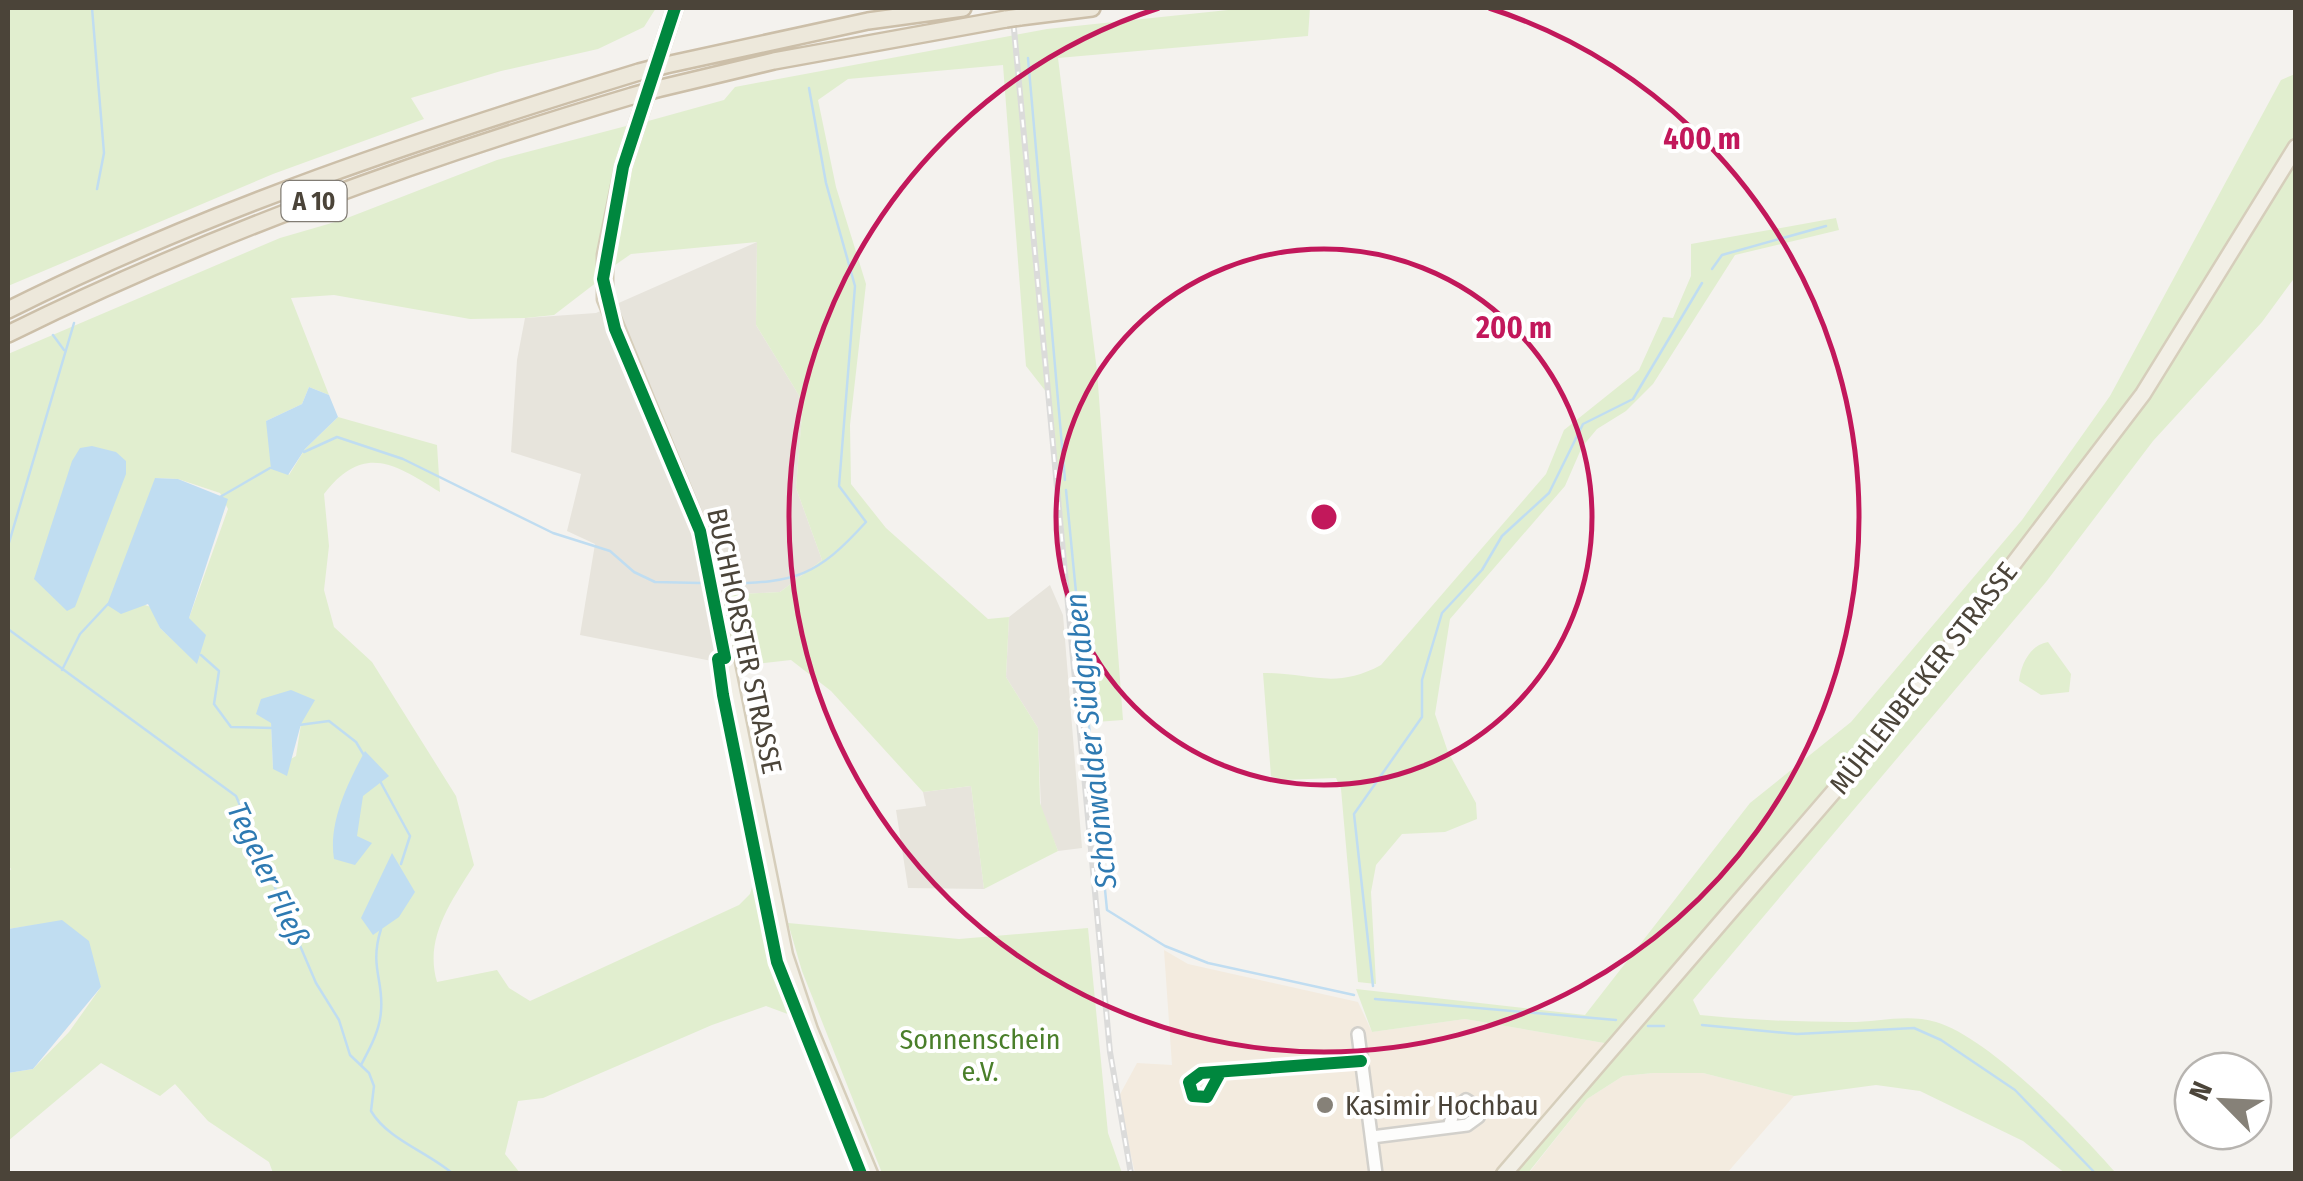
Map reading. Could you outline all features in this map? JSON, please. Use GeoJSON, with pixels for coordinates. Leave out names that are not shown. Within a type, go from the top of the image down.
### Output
{"type":"FeatureCollection","features":[{"type":"Feature","properties":{"kind":"highway","name":"A 10"},"geometry":{"type":"LineString","coordinates":[[8,310],[312,178],[639,72],[868,21],[962,8]]}},
{"type":"Feature","properties":{"kind":"highway","name":"A 10"},"geometry":{"type":"LineString","coordinates":[[8,334],[135,272],[299,206],[632,96],[774,61],[1013,18],[1092,8]]}},
{"type":"Feature","properties":{"kind":"highway"},"geometry":{"type":"LineString","coordinates":[[8,302],[35,296]]}},
{"type":"Feature","properties":{"kind":"main road","name":"BUCHHORSTER STRASSE"},"geometry":{"type":"LineString","coordinates":[[676,8],[620,181],[605,256],[605,300],[700,531],[785,955],[810,1030],[870,1174]]}},
{"type":"Feature","properties":{"kind":"main road","name":"MÜHLENBECKER STRASSE"},"geometry":{"type":"LineString","coordinates":[[1504,1174],[1873,746],[1954,642],[2143,394],[2296,148]]}},
{"type":"Feature","properties":{"kind":"street"},"geometry":{"type":"LineString","coordinates":[[1358,1034],[1376,1174]]}},
{"type":"Feature","properties":{"kind":"street"},"geometry":{"type":"LineString","coordinates":[[1219,1074],[1360,1061]]}},
{"type":"Feature","properties":{"kind":"street"},"geometry":{"type":"LineString","coordinates":[[1372,1137],[1448,1126]]}},
{"type":"Feature","properties":{"kind":"shaded area"},"geometry":{"type":"Polygon","coordinates":[[[757,242],[756,325],[803,402],[796,488],[822,560],[780,592],[724,595],[737,666],[580,635],[595,544],[567,531],[581,474],[511,452],[517,360],[525,318],[596,313],[757,242]]]}},
{"type":"Feature","properties":{"kind":"shaded area"},"geometry":{"type":"Polygon","coordinates":[[[1050,585],[1063,615],[1082,848],[1058,851],[1041,809],[1038,728],[1006,677],[1009,617],[1050,585]]]}},
{"type":"Feature","properties":{"kind":"shaded area"},"geometry":{"type":"Polygon","coordinates":[[[971,786],[984,889],[908,888],[896,810],[926,806],[923,792],[971,786]]]}},
{"type":"Feature","properties":{"kind":"shaded area"},"geometry":{"type":"Polygon","coordinates":[[[1164,950],[1188,964],[1358,1002],[1372,1032],[1465,1019],[1610,1044],[1494,1173],[1135,1173],[1118,1098],[1137,1063],[1172,1065],[1164,950]]]}},
{"type":"Feature","properties":{"kind":"shaded area"},"geometry":{"type":"Polygon","coordinates":[[[1703,1073],[1794,1096],[1727,1173],[1528,1174],[1587,1099],[1623,1076],[1703,1073]]]}},
{"type":"Feature","properties":{"kind":"green space"},"geometry":{"type":"Polygon","coordinates":[[[8,8],[656,8],[644,27],[598,49],[501,71],[411,98],[424,119],[273,174],[8,286],[8,8]]]}},
{"type":"Feature","properties":{"kind":"green space"},"geometry":{"type":"Polygon","coordinates":[[[1247,8],[1310,8],[1308,36],[1058,58],[1097,371],[1123,720],[1082,723],[1051,398],[1026,366],[1003,65],[848,79],[818,100],[836,187],[866,284],[850,425],[851,484],[886,528],[988,619],[1009,617],[1006,677],[1038,728],[1040,803],[1058,851],[984,889],[971,786],[923,792],[831,691],[791,660],[737,666],[723,595],[780,592],[822,560],[796,488],[803,402],[756,325],[757,242],[631,254],[608,270],[641,123],[724,100],[735,87],[1047,29],[1247,8]]]}},
{"type":"Feature","properties":{"kind":"green space"},"geometry":{"type":"Polygon","coordinates":[[[2295,74],[2295,277],[2262,322],[2153,441],[2046,582],[1693,1000],[1700,1015],[1718,1017],[1827,1022],[1913,1018],[1936,1022],[1958,1031],[2007,1065],[2116,1173],[2065,1173],[2023,1141],[1920,1091],[1876,1085],[1794,1096],[1703,1073],[1653,1073],[1623,1076],[1587,1099],[1528,1173],[1510,1173],[1592,1078],[1637,1033],[1633,1019],[1610,1044],[1465,1019],[1372,1032],[1356,989],[1585,1015],[1750,803],[1851,722],[2022,520],[2110,396],[2281,80],[2295,74]]]}},
{"type":"Feature","properties":{"kind":"green space"},"geometry":{"type":"Polygon","coordinates":[[[630,125],[610,193],[597,282],[554,315],[525,318],[470,319],[334,295],[291,298],[329,395],[309,387],[302,404],[266,421],[289,475],[305,449],[338,417],[437,445],[440,492],[393,466],[366,463],[338,478],[324,494],[329,546],[324,590],[334,627],[372,662],[456,796],[474,865],[437,935],[437,982],[497,970],[509,988],[530,1001],[739,905],[750,894],[754,880],[774,967],[793,1016],[766,1006],[712,1025],[543,1098],[518,1101],[505,1154],[520,1173],[273,1173],[269,1162],[208,1121],[175,1084],[160,1096],[101,1063],[8,1141],[8,1073],[33,1069],[69,1032],[101,987],[62,921],[8,929],[11,869],[8,354],[280,238],[342,220],[497,160],[630,125]],[[155,478],[142,604],[151,607],[160,628],[197,663],[189,618],[228,509],[220,493],[178,479],[155,478]],[[271,723],[273,769],[296,756],[301,724],[271,723]]]}},
{"type":"Feature","properties":{"kind":"green space"},"geometry":{"type":"Polygon","coordinates":[[[1836,218],[1839,230],[1735,255],[1653,384],[1626,411],[1597,429],[1582,447],[1565,486],[1450,619],[1435,714],[1448,752],[1476,803],[1477,819],[1445,832],[1402,834],[1376,865],[1371,892],[1376,984],[1358,982],[1341,789],[1336,778],[1281,780],[1271,776],[1263,673],[1336,679],[1381,665],[1546,474],[1564,430],[1639,370],[1663,317],[1673,318],[1691,276],[1691,244],[1836,218]]]}},
{"type":"Feature","properties":{"kind":"green space"},"geometry":{"type":"Polygon","coordinates":[[[2048,642],[2071,674],[2069,692],[2041,695],[2019,681],[2027,656],[2048,642]]]}},
{"type":"Feature","properties":{"kind":"green space","name":"Sonnenschein e.V."},"geometry":{"type":"Polygon","coordinates":[[[788,923],[959,939],[1088,928],[1108,1133],[1122,1173],[882,1173],[802,971],[788,923]]]}},
{"type":"Feature","properties":{"kind":"water"},"geometry":{"type":"Polygon","coordinates":[[[309,387],[329,395],[338,417],[305,449],[288,475],[271,469],[266,421],[302,404],[309,387]]]}},
{"type":"Feature","properties":{"kind":"water"},"geometry":{"type":"Polygon","coordinates":[[[92,446],[116,452],[126,461],[126,474],[75,607],[67,611],[34,579],[72,461],[80,448],[92,446]]]}},
{"type":"Feature","properties":{"kind":"water"},"geometry":{"type":"Polygon","coordinates":[[[155,478],[178,479],[228,499],[189,618],[206,635],[197,664],[160,628],[148,604],[121,614],[107,605],[155,478]]]}},
{"type":"Feature","properties":{"kind":"water"},"geometry":{"type":"Polygon","coordinates":[[[291,690],[315,700],[301,724],[287,776],[273,769],[271,723],[256,714],[261,699],[291,690]]]}},
{"type":"Feature","properties":{"kind":"water"},"geometry":{"type":"Polygon","coordinates":[[[365,751],[389,776],[363,796],[357,836],[372,843],[355,865],[334,859],[334,831],[346,789],[365,751]]]}},
{"type":"Feature","properties":{"kind":"water"},"geometry":{"type":"Polygon","coordinates":[[[392,853],[415,892],[399,917],[373,935],[361,918],[392,853]]]}},
{"type":"Feature","properties":{"kind":"water"},"geometry":{"type":"Polygon","coordinates":[[[62,920],[89,941],[101,987],[33,1069],[8,1073],[8,929],[62,920]]]}},
{"type":"Feature","properties":{"kind":"waterway"},"geometry":{"type":"LineString","coordinates":[[92,8],[104,153],[97,189]]}},
{"type":"Feature","properties":{"kind":"waterway","name":"Schönwalder Südgraben"},"geometry":{"type":"LineString","coordinates":[[1028,58],[1065,480]]}},
{"type":"Feature","properties":{"kind":"waterway"},"geometry":{"type":"LineString","coordinates":[[724,584],[770,581],[804,573],[833,555],[866,522],[839,486],[855,286],[826,183],[809,88]]}},
{"type":"Feature","properties":{"kind":"waterway"},"geometry":{"type":"LineString","coordinates":[[1712,269],[1722,255],[1826,226]]}},
{"type":"Feature","properties":{"kind":"waterway"},"geometry":{"type":"LineString","coordinates":[[1373,986],[1354,814],[1422,717],[1422,680],[1442,613],[1482,570],[1502,536],[1549,493],[1583,424],[1633,399],[1702,283]]}},
{"type":"Feature","properties":{"kind":"waterway"},"geometry":{"type":"LineString","coordinates":[[8,546],[74,323]]}},
{"type":"Feature","properties":{"kind":"waterway"},"geometry":{"type":"LineString","coordinates":[[53,335],[64,350]]}},
{"type":"Feature","properties":{"kind":"waterway"},"geometry":{"type":"LineString","coordinates":[[304,452],[337,437],[403,459],[553,533],[610,551],[634,572],[655,582],[700,583]]}},
{"type":"Feature","properties":{"kind":"waterway"},"geometry":{"type":"LineString","coordinates":[[220,497],[270,468]]}},
{"type":"Feature","properties":{"kind":"waterway","name":"Schönwalder Südgraben"},"geometry":{"type":"LineString","coordinates":[[1066,490],[1107,910],[1165,946],[1208,963],[1354,995]]}},
{"type":"Feature","properties":{"kind":"waterway"},"geometry":{"type":"LineString","coordinates":[[62,670],[80,634],[108,604]]}},
{"type":"Feature","properties":{"kind":"waterway","name":"Tegeler Fließ"},"geometry":{"type":"LineString","coordinates":[[8,629],[236,796],[316,983],[339,1020],[350,1055],[369,1073],[374,1086],[371,1111],[387,1130],[453,1174]]}},
{"type":"Feature","properties":{"kind":"waterway"},"geometry":{"type":"LineString","coordinates":[[201,655],[219,671],[214,704],[231,727],[272,728]]}},
{"type":"Feature","properties":{"kind":"waterway"},"geometry":{"type":"LineString","coordinates":[[299,725],[329,721],[356,742],[365,757]]}},
{"type":"Feature","properties":{"kind":"waterway"},"geometry":{"type":"LineString","coordinates":[[380,781],[410,836],[401,864]]}},
{"type":"Feature","properties":{"kind":"waterway"},"geometry":{"type":"LineString","coordinates":[[361,1065],[380,1018],[376,953],[381,929]]}},
{"type":"Feature","properties":{"kind":"waterway","name":"Schönwalder Südgraben"},"geometry":{"type":"LineString","coordinates":[[1375,999],[1616,1020]]}},
{"type":"Feature","properties":{"kind":"waterway","name":"Schönwalder Südgraben"},"geometry":{"type":"LineString","coordinates":[[1702,1025],[1797,1034],[1914,1028],[1941,1040],[2015,1090],[2096,1174]]}},
{"type":"Feature","properties":{"kind":"waterway","name":"Schönwalder Südgraben"},"geometry":{"type":"LineString","coordinates":[[1648,1026],[1664,1026]]}},
{"type":"Feature","properties":{"kind":"railway"},"geometry":{"type":"LineString","coordinates":[[1012,8],[1110,1052],[1131,1174]]}},
{"type":"Feature","properties":{"kind":"cycle path"},"geometry":{"type":"LineString","coordinates":[[675,8],[623,167],[603,279],[615,329],[700,531],[725,658],[718,659],[723,695],[777,962],[861,1174]]}},
{"type":"Feature","properties":{"kind":"cycle path"},"geometry":{"type":"LineString","coordinates":[[1219,1075],[1207,1097],[1193,1096],[1189,1082],[1201,1073],[1361,1061]]}},
{"type":"Feature","properties":{"kind":"place","name":"Kasimir Hochbau"},"geometry":{"type":"Point","coordinates":[1325,1105]}}]}
